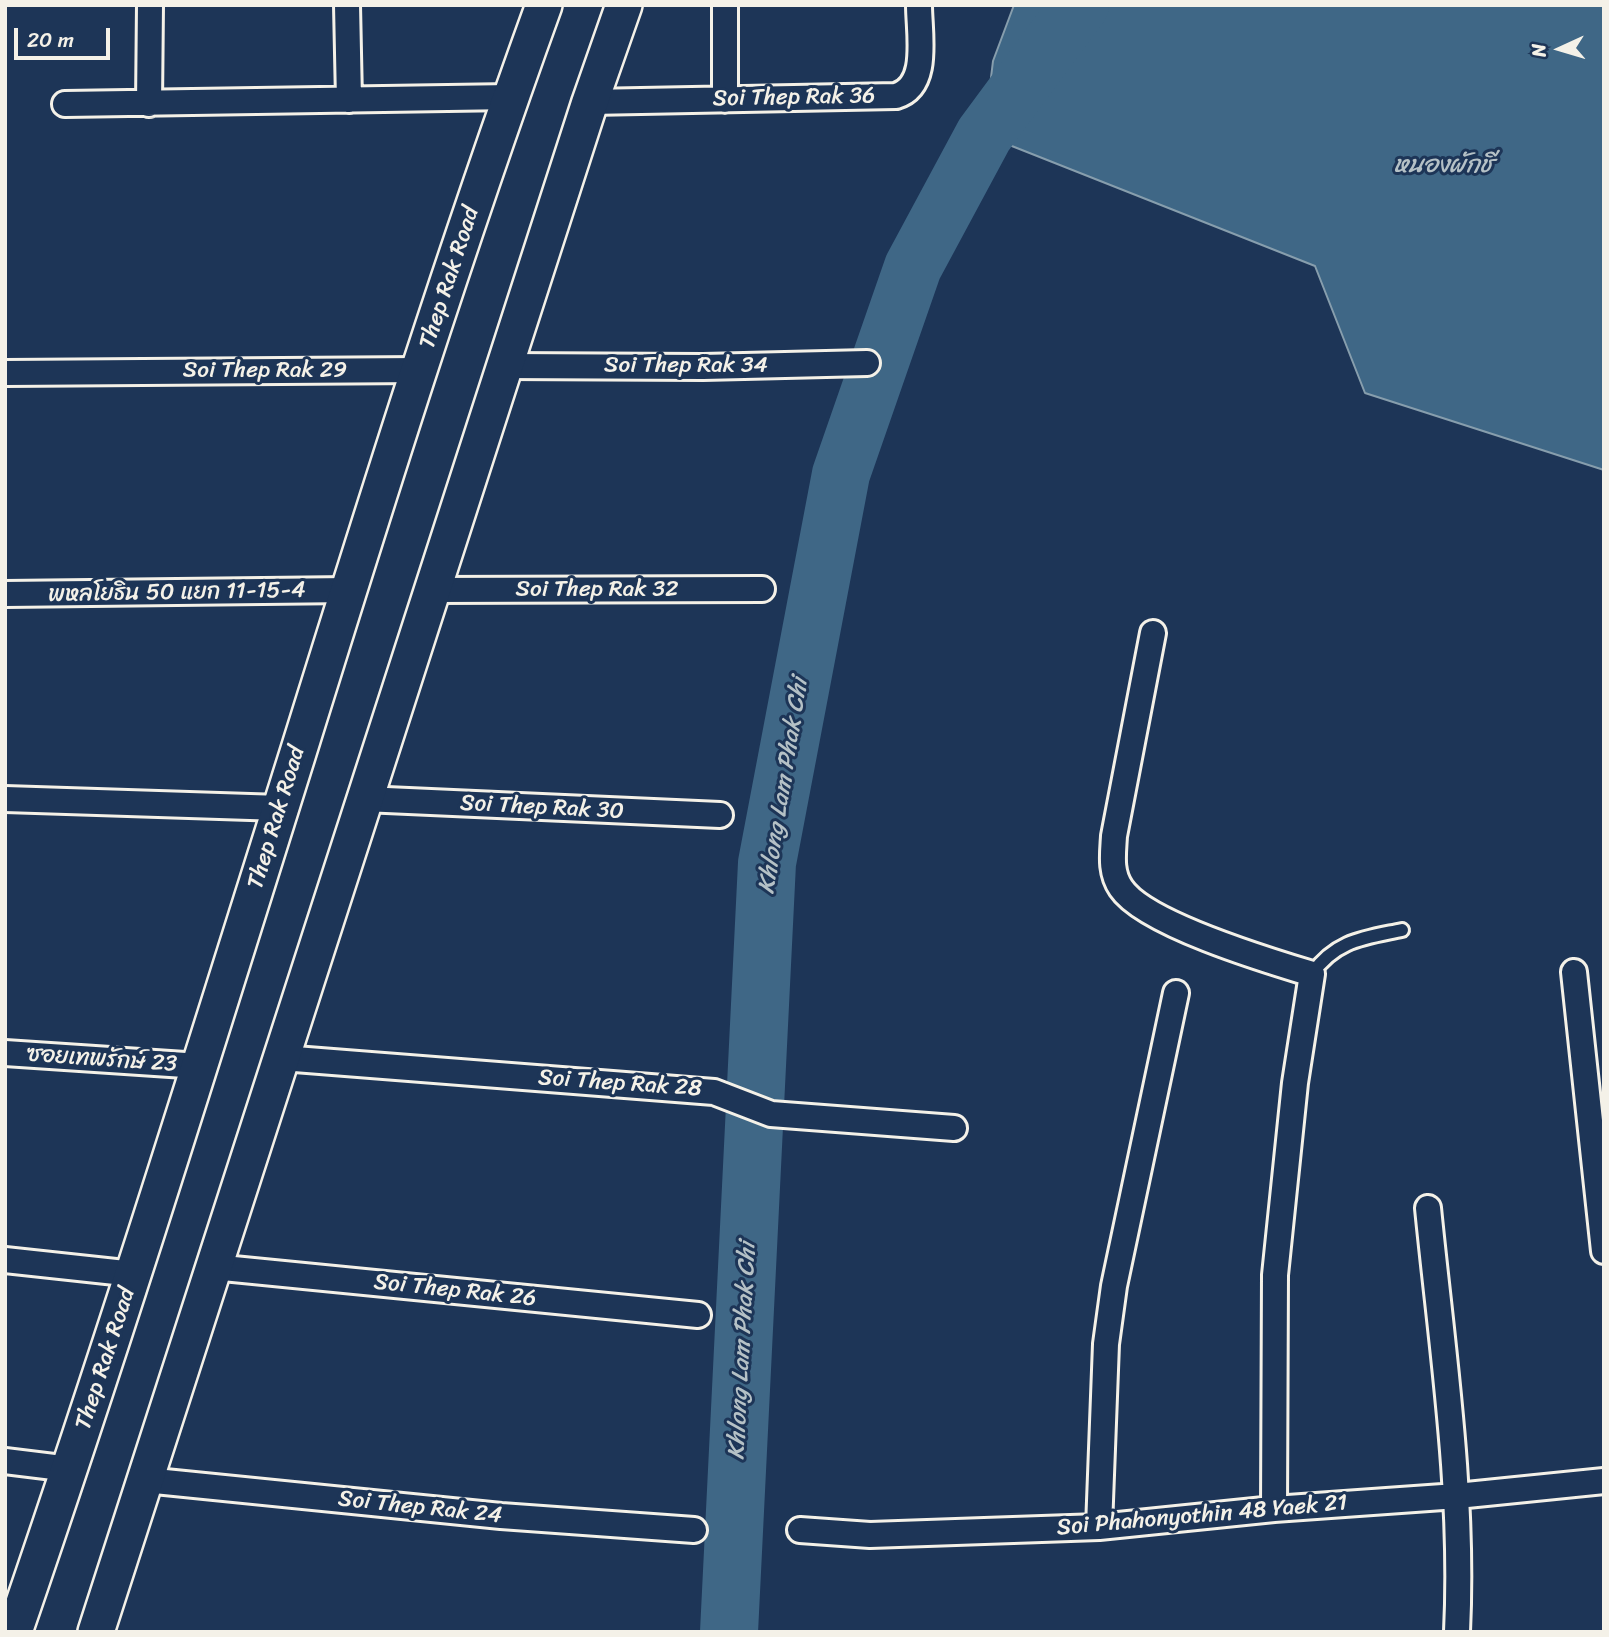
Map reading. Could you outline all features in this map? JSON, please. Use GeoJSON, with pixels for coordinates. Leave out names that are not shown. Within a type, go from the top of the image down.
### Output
{"type":"FeatureCollection","features":[{"type":"Feature","properties":{"kind":"main road","name":"Thep Rak Road"},"geometry":{"type":"LineString","coordinates":[[15,1632],[134,1274],[420,370],[510,97],[544,5]]}},
{"type":"Feature","properties":{"kind":"main road"},"geometry":{"type":"LineString","coordinates":[[96,1632],[504,366],[624,5]]}},
{"type":"Feature","properties":{"kind":"street"},"geometry":{"type":"LineString","coordinates":[[149,104],[150,5]]}},
{"type":"Feature","properties":{"kind":"street"},"geometry":{"type":"LineString","coordinates":[[347,5],[349,100]]}},
{"type":"Feature","properties":{"kind":"street"},"geometry":{"type":"LineString","coordinates":[[725,5],[725,100]]}},
{"type":"Feature","properties":{"kind":"street","name":"Soi Thep Rak 36"},"geometry":{"type":"LineString","coordinates":[[590,102],[896,96],[906,93],[913,86],[918,74],[919,5]]}},
{"type":"Feature","properties":{"kind":"street"},"geometry":{"type":"LineString","coordinates":[[65,104],[510,97]]}},
{"type":"Feature","properties":{"kind":"street","name":"Soi Thep Rak 34"},"geometry":{"type":"LineString","coordinates":[[504,366],[727,367],[867,363]]}},
{"type":"Feature","properties":{"kind":"street","name":"Soi Thep Rak 29"},"geometry":{"type":"LineString","coordinates":[[5,373],[420,370]]}},
{"type":"Feature","properties":{"kind":"street","name":"Soi Thep Rak 32"},"geometry":{"type":"LineString","coordinates":[[432,590],[762,589]]}},
{"type":"Feature","properties":{"kind":"street","name":"พหลโยธิน 50 แยก 11-15-4"},"geometry":{"type":"LineString","coordinates":[[5,594],[349,590]]}},
{"type":"Feature","properties":{"kind":"street"},"geometry":{"type":"LineString","coordinates":[[1153,632],[1114,836],[1112,864],[1121,888],[1140,907],[1207,938],[1312,974],[1296,1083],[1275,1275],[1274,1509]]}},
{"type":"Feature","properties":{"kind":"street"},"geometry":{"type":"LineString","coordinates":[[5,799],[281,807]]}},
{"type":"Feature","properties":{"kind":"street","name":"Soi Thep Rak 30"},"geometry":{"type":"LineString","coordinates":[[364,799],[720,815]]}},
{"type":"Feature","properties":{"kind":"street"},"geometry":{"type":"LineString","coordinates":[[1574,972],[1604,1251]]}},
{"type":"Feature","properties":{"kind":"street"},"geometry":{"type":"LineString","coordinates":[[1098,1527],[1107,1344],[1114,1286],[1176,993]]}},
{"type":"Feature","properties":{"kind":"street","name":"ซอยเทพรักษ์ 23"},"geometry":{"type":"LineString","coordinates":[[5,1053],[200,1066]]}},
{"type":"Feature","properties":{"kind":"street","name":"Soi Thep Rak 28"},"geometry":{"type":"LineString","coordinates":[[282,1058],[714,1091],[771,1114],[954,1128]]}},
{"type":"Feature","properties":{"kind":"street"},"geometry":{"type":"LineString","coordinates":[[1428,1208],[1457,1496],[1457,1632]]}},
{"type":"Feature","properties":{"kind":"street"},"geometry":{"type":"LineString","coordinates":[[5,1260],[134,1274]]}},
{"type":"Feature","properties":{"kind":"street","name":"Soi Thep Rak 26"},"geometry":{"type":"LineString","coordinates":[[213,1267],[698,1315]]}},
{"type":"Feature","properties":{"kind":"street"},"geometry":{"type":"LineString","coordinates":[[5,1461],[70,1469]]}},
{"type":"Feature","properties":{"kind":"street","name":"Soi Thep Rak 24"},"geometry":{"type":"LineString","coordinates":[[145,1480],[501,1517],[694,1530]]}},
{"type":"Feature","properties":{"kind":"street","name":"Soi Phahonyothin 48 Yaek 21"},"geometry":{"type":"LineString","coordinates":[[800,1531],[870,1535],[1098,1527],[1604,1481]]}},
{"type":"Feature","properties":{"kind":"lane"},"geometry":{"type":"LineString","coordinates":[[1312,974],[1323,958],[1343,944],[1402,930]]}},
{"type":"Feature","properties":{"kind":"water","name":"หนองผักชี"},"geometry":{"type":"Polygon","coordinates":[[[1014,5],[1604,5],[1604,470],[1365,393],[1315,266],[984,135],[993,61],[1014,5]]]}},
{"type":"Feature","properties":{"kind":"waterway","name":"Khlong Lam Phak Chi"},"geometry":{"type":"LineString","coordinates":[[729,1632],[767,863],[841,474],[913,267],[984,135],[1080,5]]}}]}
